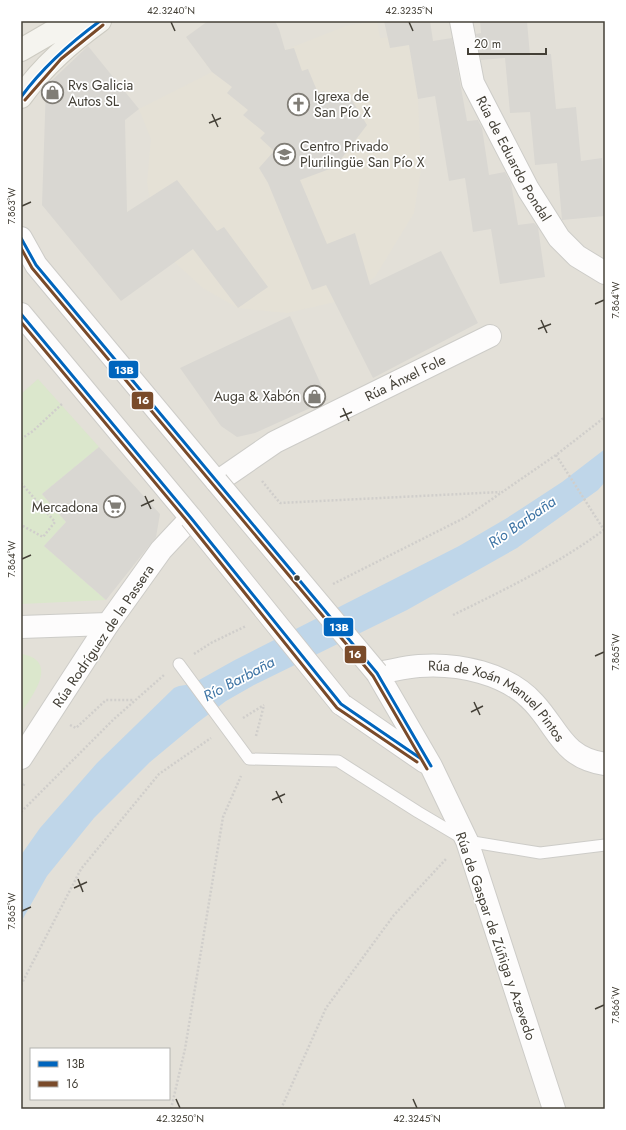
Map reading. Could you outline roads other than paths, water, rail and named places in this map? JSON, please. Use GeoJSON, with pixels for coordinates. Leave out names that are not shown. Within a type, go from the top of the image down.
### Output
{"type":"FeatureCollection","features":[{"type":"Feature","properties":{"kind":"street"},"geometry":{"type":"LineString","coordinates":[[21,50],[71,21]]}},
{"type":"Feature","properties":{"kind":"street"},"geometry":{"type":"LineString","coordinates":[[21,97],[48,64],[100,21]]}},
{"type":"Feature","properties":{"kind":"street","name":"Rúa de Eduardo Pondal"},"geometry":{"type":"LineString","coordinates":[[461,21],[473,83],[528,189],[559,238],[577,256],[605,273]]}},
{"type":"Feature","properties":{"kind":"street","name":"Rúa de Gaspar de Zúñiga y Azevedo"},"geometry":{"type":"LineString","coordinates":[[21,238],[36,265],[377,673],[431,766],[467,841],[554,1109]]}},
{"type":"Feature","properties":{"kind":"street"},"geometry":{"type":"LineString","coordinates":[[21,314],[191,518],[341,704],[431,766]]}},
{"type":"Feature","properties":{"kind":"street","name":"Rúa Ánxel Fole"},"geometry":{"type":"LineString","coordinates":[[218,482],[275,442],[490,336]]}},
{"type":"Feature","properties":{"kind":"street","name":"Rúa Rodríguez de la Passera"},"geometry":{"type":"LineString","coordinates":[[21,758],[108,624],[161,550],[191,518]]}},
{"type":"Feature","properties":{"kind":"street"},"geometry":{"type":"LineString","coordinates":[[21,627],[108,624]]}},
{"type":"Feature","properties":{"kind":"street","name":"Rúa de Xoán Manuel Pintos"},"geometry":{"type":"LineString","coordinates":[[377,673],[418,666],[442,666],[464,668],[504,680],[534,702],[562,742],[574,752],[595,762],[605,764]]}},
{"type":"Feature","properties":{"kind":"lane"},"geometry":{"type":"LineString","coordinates":[[179,664],[249,759],[338,761],[467,841],[540,853],[605,846]]}},
{"type":"Feature","properties":{"kind":"water","name":"Río Barbaña"},"geometry":{"type":"Polygon","coordinates":[[[605,449],[605,482],[598,490],[517,548],[407,610],[254,685],[226,701],[197,723],[150,762],[94,818],[47,876],[21,922],[21,855],[40,828],[97,763],[174,688],[192,684],[233,661],[459,546],[507,518],[562,482],[605,449]]]}},
{"type":"Feature","properties":{"kind":"place","name":"Rvs Galicia Autos SL"},"geometry":{"type":"Point","coordinates":[53,93]}},
{"type":"Feature","properties":{"kind":"place","name":"Igrexa de San Pío X"},"geometry":{"type":"Point","coordinates":[298,104]}},
{"type":"Feature","properties":{"kind":"place","name":"Centro Privado Plurilingüe San Pío X"},"geometry":{"type":"Point","coordinates":[285,154]}},
{"type":"Feature","properties":{"kind":"place","name":"Auga & Xabón"},"geometry":{"type":"Point","coordinates":[315,396]}},
{"type":"Feature","properties":{"kind":"place","name":"Mercadona"},"geometry":{"type":"Point","coordinates":[114,507]}}]}
